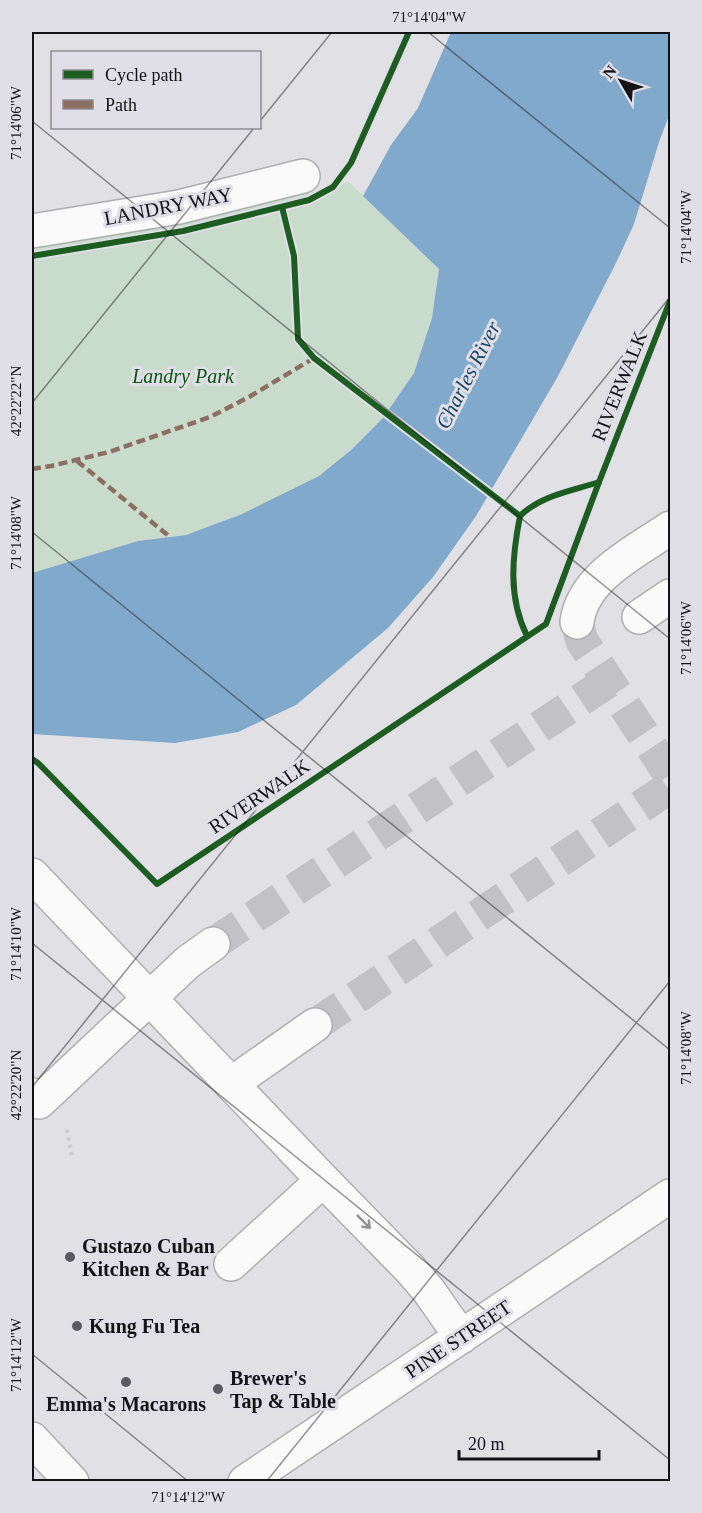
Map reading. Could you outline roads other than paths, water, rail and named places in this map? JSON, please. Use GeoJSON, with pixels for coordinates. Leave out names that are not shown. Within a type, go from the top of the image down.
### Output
{"type":"FeatureCollection","features":[{"type":"Feature","properties":{"kind":"street","name":"LANDRY WAY"},"geometry":{"type":"LineString","coordinates":[[32,231],[179,207],[303,176]]}},
{"type":"Feature","properties":{"kind":"street"},"geometry":{"type":"LineString","coordinates":[[561,623],[596,581],[670,528]]}},
{"type":"Feature","properties":{"kind":"street"},"geometry":{"type":"LineString","coordinates":[[639,617],[670,596]]}},
{"type":"Feature","properties":{"kind":"street"},"geometry":{"type":"LineString","coordinates":[[32,875],[420,1280],[461,1337]]}},
{"type":"Feature","properties":{"kind":"street"},"geometry":{"type":"LineString","coordinates":[[32,1095],[39,1102],[188,962],[213,944]]}},
{"type":"Feature","properties":{"kind":"street"},"geometry":{"type":"LineString","coordinates":[[231,1084],[315,1025]]}},
{"type":"Feature","properties":{"kind":"street"},"geometry":{"type":"LineString","coordinates":[[231,1264],[323,1180]]}},
{"type":"Feature","properties":{"kind":"street","name":"PINE STREET"},"geometry":{"type":"LineString","coordinates":[[245,1482],[670,1196]]}},
{"type":"Feature","properties":{"kind":"street"},"geometry":{"type":"LineString","coordinates":[[32,1439],[72,1482]]}},
{"type":"Feature","properties":{"kind":"water","name":"Charles River"},"geometry":{"type":"Polygon","coordinates":[[[451,32],[670,32],[670,113],[634,224],[557,378],[476,516],[433,577],[388,628],[296,705],[238,732],[175,743],[32,734],[32,573],[138,541],[186,535],[242,514],[319,476],[351,450],[383,418],[414,373],[432,318],[439,269],[363,196],[391,145],[418,108],[451,32]]]}},
{"type":"Feature","properties":{"kind":"tunnel"},"geometry":{"type":"LineString","coordinates":[[577,622],[582,641],[670,775]]}},
{"type":"Feature","properties":{"kind":"tunnel"},"geometry":{"type":"LineString","coordinates":[[213,944],[609,681]]}},
{"type":"Feature","properties":{"kind":"tunnel"},"geometry":{"type":"LineString","coordinates":[[315,1025],[670,787]]}},
{"type":"Feature","properties":{"kind":"place","name":"Gustazo Cuban Kitchen & Bar"},"geometry":{"type":"Point","coordinates":[70,1257]}},
{"type":"Feature","properties":{"kind":"place","name":"Kung Fu Tea"},"geometry":{"type":"Point","coordinates":[77,1326]}},
{"type":"Feature","properties":{"kind":"place","name":"Emma's Macarons"},"geometry":{"type":"Point","coordinates":[126,1382]}},
{"type":"Feature","properties":{"kind":"place","name":"Brewer's Tap & Table"},"geometry":{"type":"Point","coordinates":[218,1389]}},
{"type":"Feature","properties":{"kind":"park label","name":"Landry Park"},"geometry":{"type":"Point","coordinates":[183,376]}}]}
